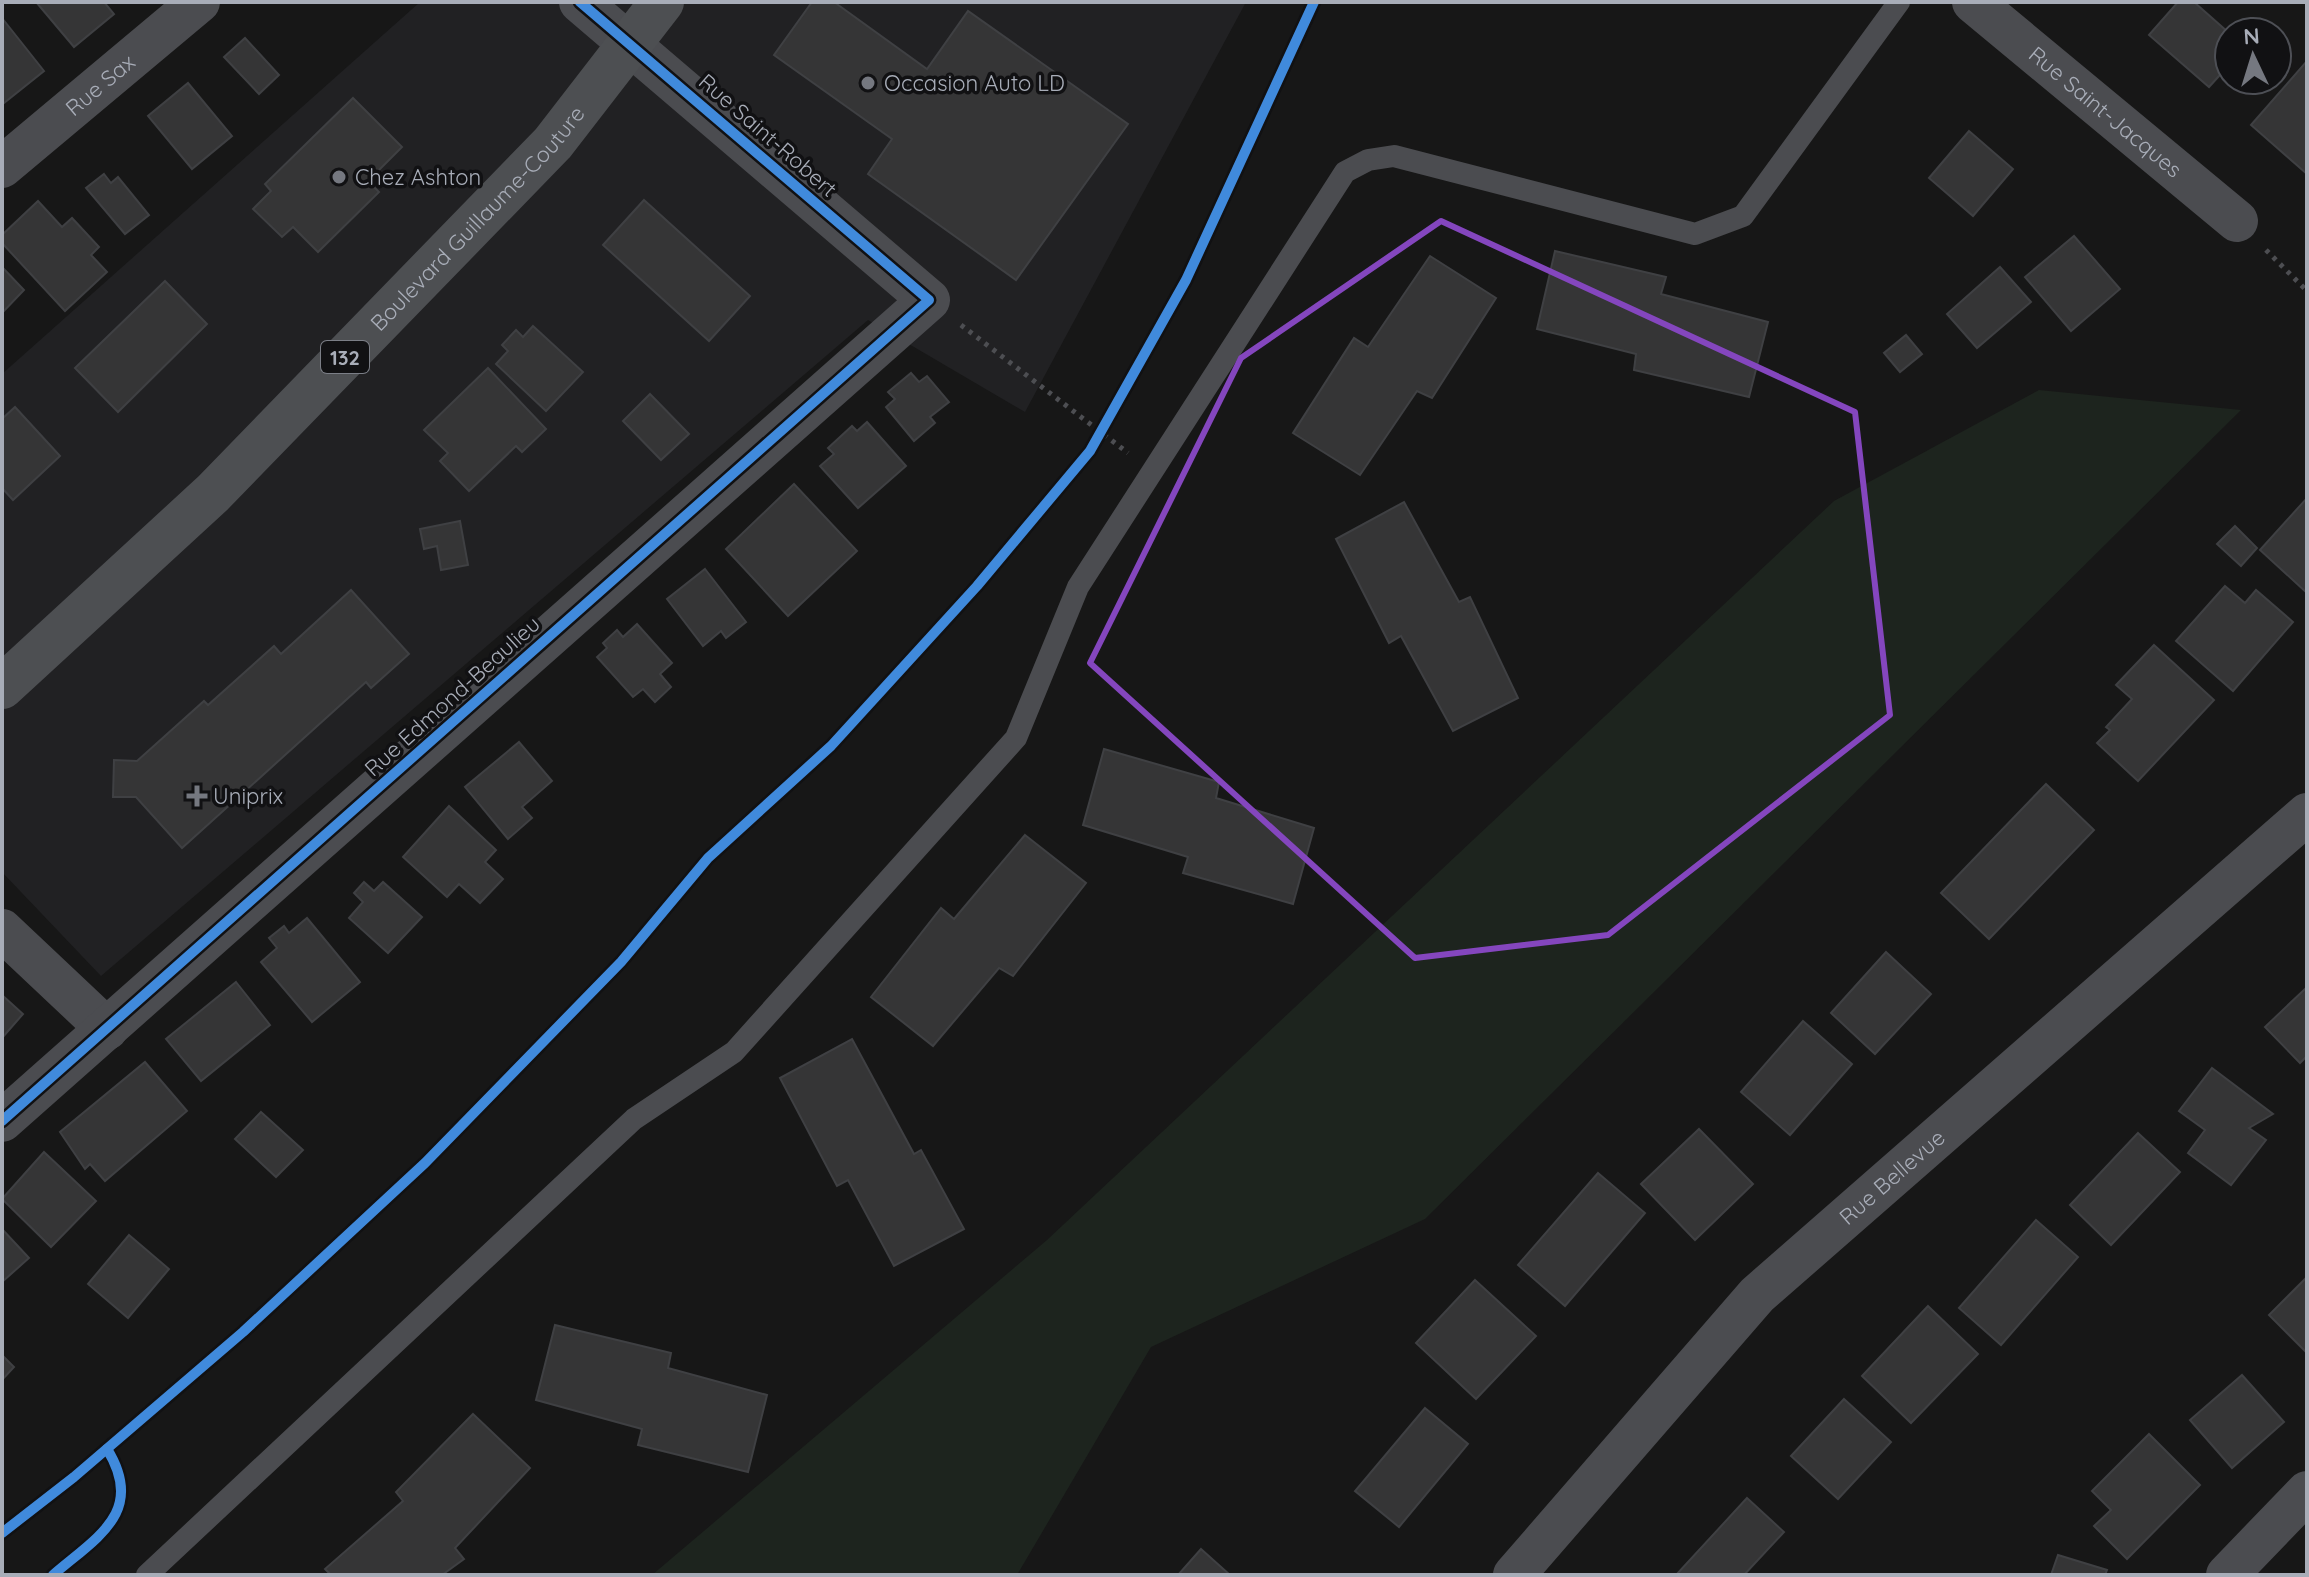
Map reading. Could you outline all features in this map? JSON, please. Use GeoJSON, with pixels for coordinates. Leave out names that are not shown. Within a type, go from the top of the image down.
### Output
{"type":"FeatureCollection","features":[{"type":"Feature","properties":{"kind":"main road","name":"Boulevard Guillaume-Couture"},"geometry":{"type":"LineString","coordinates":[[2,687],[213,493],[553,143],[662,2]]}},
{"type":"Feature","properties":{"kind":"street","name":"Rue Sax"},"geometry":{"type":"LineString","coordinates":[[2,167],[199,2]]}},
{"type":"Feature","properties":{"kind":"street","name":"Rue Saint-Robert"},"geometry":{"type":"LineString","coordinates":[[580,2],[929,300]]}},
{"type":"Feature","properties":{"kind":"street","name":"Rue Saint-Jacques"},"geometry":{"type":"LineString","coordinates":[[1973,2],[2237,221]]}},
{"type":"Feature","properties":{"kind":"street","name":"Rue Edmond-Beaulieu"},"geometry":{"type":"LineString","coordinates":[[2,1121],[929,300]]}},
{"type":"Feature","properties":{"kind":"street","name":"Rue Bellevue"},"geometry":{"type":"LineString","coordinates":[[1514,1575],[1757,1295],[2307,814]]}},
{"type":"Feature","properties":{"kind":"street"},"geometry":{"type":"LineString","coordinates":[[2,930],[107,1029]]}},
{"type":"Feature","properties":{"kind":"street"},"geometry":{"type":"LineString","coordinates":[[2227,1575],[2307,1492]]}},
{"type":"Feature","properties":{"kind":"lane"},"geometry":{"type":"LineString","coordinates":[[147,1575],[634,1119],[734,1052],[1016,738],[1078,587],[1345,172],[1368,160],[1394,156],[1695,234],[1720,227],[1743,216],[1899,2]]}},
{"type":"Feature","properties":{"kind":"path"},"geometry":{"type":"LineString","coordinates":[[2237,221],[2307,291]]}},
{"type":"Feature","properties":{"kind":"path"},"geometry":{"type":"LineString","coordinates":[[929,300],[1098,437],[1154,472]]}},
{"type":"Feature","properties":{"kind":"path"},"geometry":{"type":"LineString","coordinates":[[1098,437],[1108,419]]}},
{"type":"Feature","properties":{"kind":"highlighted area"},"geometry":{"type":"Polygon","coordinates":[[[1441,221],[1855,412],[1890,715],[1608,935],[1415,958],[1090,663],[1241,358],[1441,221]]]}},
{"type":"Feature","properties":{"kind":"shaded area"},"geometry":{"type":"Polygon","coordinates":[[[420,2],[1246,2],[1025,412],[868,320],[101,976],[2,872],[2,374],[420,2]]]}},
{"type":"Feature","properties":{"kind":"shaded area"},"geometry":{"type":"Polygon","coordinates":[[[2039,390],[2241,410],[1425,1219],[1151,1347],[1017,1575],[652,1575],[1047,1240],[1834,501],[2039,390]]]}},
{"type":"Feature","properties":{"kind":"building"},"geometry":{"type":"Polygon","coordinates":[[[36,2],[104,2],[114,14],[74,47],[36,2]]]}},
{"type":"Feature","properties":{"kind":"building"},"geometry":{"type":"Polygon","coordinates":[[[812,2],[834,2],[927,69],[968,11],[1128,124],[1016,280],[868,174],[892,139],[774,55],[812,2]]]}},
{"type":"Feature","properties":{"kind":"building"},"geometry":{"type":"Polygon","coordinates":[[[2178,2],[2194,2],[2213,19],[2213,83],[2209,87],[2149,35],[2178,2]]]}},
{"type":"Feature","properties":{"kind":"building"},"geometry":{"type":"Polygon","coordinates":[[[2,18],[44,71],[4,103],[2,100],[2,18]]]}},
{"type":"Feature","properties":{"kind":"building"},"geometry":{"type":"Polygon","coordinates":[[[245,38],[279,75],[259,94],[224,57],[245,38]]]}},
{"type":"Feature","properties":{"kind":"building"},"geometry":{"type":"Polygon","coordinates":[[[2307,61],[2307,174],[2251,125],[2276,96],[2293,96],[2293,77],[2307,61]]]}},
{"type":"Feature","properties":{"kind":"building"},"geometry":{"type":"Polygon","coordinates":[[[188,83],[232,136],[192,169],[148,116],[188,83]]]}},
{"type":"Feature","properties":{"kind":"building"},"geometry":{"type":"Polygon","coordinates":[[[353,98],[402,147],[368,181],[379,192],[318,252],[293,227],[282,237],[253,209],[271,191],[265,184],[353,98]]]}},
{"type":"Feature","properties":{"kind":"building"},"geometry":{"type":"Polygon","coordinates":[[[1969,131],[2013,169],[1973,216],[1929,178],[1969,131]]]}},
{"type":"Feature","properties":{"kind":"building"},"geometry":{"type":"Polygon","coordinates":[[[104,174],[111,183],[118,177],[149,215],[125,234],[86,188],[104,174]]]}},
{"type":"Feature","properties":{"kind":"building"},"geometry":{"type":"Polygon","coordinates":[[[644,200],[750,296],[709,341],[603,245],[644,200]]]}},
{"type":"Feature","properties":{"kind":"building"},"geometry":{"type":"Polygon","coordinates":[[[38,201],[62,227],[72,218],[99,247],[91,255],[107,272],[65,311],[2,243],[2,235],[38,201]]]}},
{"type":"Feature","properties":{"kind":"building"},"geometry":{"type":"Polygon","coordinates":[[[2074,236],[2120,289],[2071,331],[2025,277],[2074,236]]]}},
{"type":"Feature","properties":{"kind":"building"},"geometry":{"type":"Polygon","coordinates":[[[1555,251],[1666,277],[1661,294],[1768,322],[1749,397],[1634,370],[1636,354],[1537,329],[1555,251]]]}},
{"type":"Feature","properties":{"kind":"building"},"geometry":{"type":"Polygon","coordinates":[[[1430,256],[1496,298],[1432,398],[1417,391],[1360,475],[1293,433],[1354,338],[1368,347],[1430,256]]]}},
{"type":"Feature","properties":{"kind":"building"},"geometry":{"type":"Polygon","coordinates":[[[2,267],[24,290],[2,313],[2,267]]]}},
{"type":"Feature","properties":{"kind":"building"},"geometry":{"type":"Polygon","coordinates":[[[2000,267],[2031,302],[1977,348],[1947,314],[2000,267]]]}},
{"type":"Feature","properties":{"kind":"building"},"geometry":{"type":"Polygon","coordinates":[[[165,281],[207,324],[118,412],[75,368],[165,281]]]}},
{"type":"Feature","properties":{"kind":"building"},"geometry":{"type":"Polygon","coordinates":[[[533,326],[583,372],[546,411],[496,364],[508,351],[502,345],[516,330],[523,337],[533,326]]]}},
{"type":"Feature","properties":{"kind":"building"},"geometry":{"type":"Polygon","coordinates":[[[1906,335],[1922,354],[1900,372],[1884,353],[1906,335]]]}},
{"type":"Feature","properties":{"kind":"building"},"geometry":{"type":"Polygon","coordinates":[[[488,368],[546,429],[522,452],[516,446],[469,491],[440,461],[448,453],[424,430],[488,368]]]}},
{"type":"Feature","properties":{"kind":"building"},"geometry":{"type":"Polygon","coordinates":[[[911,373],[919,382],[927,376],[949,402],[930,417],[935,423],[914,441],[886,407],[895,399],[888,392],[911,373]]]}},
{"type":"Feature","properties":{"kind":"building"},"geometry":{"type":"Polygon","coordinates":[[[650,394],[689,434],[661,460],[623,421],[650,394]]]}},
{"type":"Feature","properties":{"kind":"building"},"geometry":{"type":"Polygon","coordinates":[[[15,407],[60,456],[13,500],[2,488],[2,419],[15,407]]]}},
{"type":"Feature","properties":{"kind":"building"},"geometry":{"type":"Polygon","coordinates":[[[867,422],[906,466],[858,508],[820,466],[834,454],[828,448],[852,426],[857,431],[867,422]]]}},
{"type":"Feature","properties":{"kind":"building"},"geometry":{"type":"Polygon","coordinates":[[[794,484],[857,551],[788,616],[726,549],[794,484]]]}},
{"type":"Feature","properties":{"kind":"building"},"geometry":{"type":"Polygon","coordinates":[[[2307,498],[2307,591],[2306,592],[2260,550],[2307,498]]]}},
{"type":"Feature","properties":{"kind":"building"},"geometry":{"type":"Polygon","coordinates":[[[1404,502],[1459,602],[1470,597],[1518,698],[1453,731],[1401,636],[1389,643],[1336,539],[1404,502]]]}},
{"type":"Feature","properties":{"kind":"building"},"geometry":{"type":"Polygon","coordinates":[[[460,521],[468,565],[441,570],[437,546],[424,549],[420,529],[460,521]]]}},
{"type":"Feature","properties":{"kind":"building"},"geometry":{"type":"Polygon","coordinates":[[[2235,526],[2257,548],[2241,566],[2217,544],[2235,526]]]}},
{"type":"Feature","properties":{"kind":"building"},"geometry":{"type":"Polygon","coordinates":[[[705,569],[746,622],[726,638],[721,631],[703,646],[667,599],[705,569]]]}},
{"type":"Feature","properties":{"kind":"building"},"geometry":{"type":"Polygon","coordinates":[[[2225,586],[2245,603],[2256,590],[2293,622],[2233,691],[2176,641],[2225,586]]]}},
{"type":"Feature","properties":{"kind":"building"},"geometry":{"type":"Polygon","coordinates":[[[351,590],[409,654],[371,688],[366,682],[182,848],[136,797],[113,797],[114,760],[137,761],[204,701],[208,705],[274,646],[281,654],[351,590]]]}},
{"type":"Feature","properties":{"kind":"building"},"geometry":{"type":"Polygon","coordinates":[[[637,624],[672,663],[660,674],[671,687],[655,702],[643,689],[633,697],[597,657],[607,648],[603,643],[617,630],[623,637],[637,624]]]}},
{"type":"Feature","properties":{"kind":"building"},"geometry":{"type":"Polygon","coordinates":[[[2154,645],[2214,700],[2138,781],[2097,743],[2110,730],[2106,727],[2132,699],[2116,685],[2154,645]]]}},
{"type":"Feature","properties":{"kind":"building"},"geometry":{"type":"Polygon","coordinates":[[[519,742],[552,781],[522,807],[532,818],[508,839],[465,787],[519,742]]]}},
{"type":"Feature","properties":{"kind":"building"},"geometry":{"type":"Polygon","coordinates":[[[1104,749],[1219,782],[1216,798],[1314,828],[1293,904],[1183,873],[1188,857],[1083,825],[1104,749]]]}},
{"type":"Feature","properties":{"kind":"building"},"geometry":{"type":"Polygon","coordinates":[[[2046,784],[2094,830],[1989,939],[1941,893],[2046,784]]]}},
{"type":"Feature","properties":{"kind":"building"},"geometry":{"type":"Polygon","coordinates":[[[449,806],[496,850],[485,862],[503,879],[480,903],[459,884],[447,897],[403,857],[449,806]]]}},
{"type":"Feature","properties":{"kind":"building"},"geometry":{"type":"Polygon","coordinates":[[[1025,835],[1086,883],[1013,976],[999,968],[933,1046],[871,997],[941,908],[954,919],[1025,835]]]}},
{"type":"Feature","properties":{"kind":"building"},"geometry":{"type":"Polygon","coordinates":[[[364,882],[374,891],[383,882],[422,917],[388,953],[349,918],[363,902],[354,893],[364,882]]]}},
{"type":"Feature","properties":{"kind":"building"},"geometry":{"type":"Polygon","coordinates":[[[307,918],[360,982],[312,1022],[261,962],[277,948],[269,938],[284,926],[289,933],[307,918]]]}},
{"type":"Feature","properties":{"kind":"building"},"geometry":{"type":"Polygon","coordinates":[[[1886,952],[1931,994],[1875,1054],[1831,1013],[1886,952]]]}},
{"type":"Feature","properties":{"kind":"building"},"geometry":{"type":"Polygon","coordinates":[[[236,982],[270,1025],[201,1081],[166,1039],[236,982]]]}},
{"type":"Feature","properties":{"kind":"building"},"geometry":{"type":"Polygon","coordinates":[[[2307,987],[2307,1056],[2300,1063],[2265,1027],[2307,987]]]}},
{"type":"Feature","properties":{"kind":"building"},"geometry":{"type":"Polygon","coordinates":[[[2,995],[23,1014],[2,1038],[2,995]]]}},
{"type":"Feature","properties":{"kind":"building"},"geometry":{"type":"Polygon","coordinates":[[[1803,1021],[1852,1064],[1790,1135],[1741,1092],[1803,1021]]]}},
{"type":"Feature","properties":{"kind":"building"},"geometry":{"type":"Polygon","coordinates":[[[852,1039],[914,1154],[921,1150],[964,1229],[894,1266],[848,1180],[837,1186],[780,1078],[852,1039]]]}},
{"type":"Feature","properties":{"kind":"building"},"geometry":{"type":"Polygon","coordinates":[[[145,1062],[187,1111],[105,1181],[90,1164],[85,1169],[60,1132],[145,1062]]]}},
{"type":"Feature","properties":{"kind":"building"},"geometry":{"type":"Polygon","coordinates":[[[2212,1068],[2273,1114],[2249,1128],[2266,1140],[2231,1185],[2188,1153],[2205,1130],[2179,1111],[2212,1068]]]}},
{"type":"Feature","properties":{"kind":"building"},"geometry":{"type":"Polygon","coordinates":[[[261,1112],[303,1150],[276,1177],[235,1139],[261,1112]]]}},
{"type":"Feature","properties":{"kind":"building"},"geometry":{"type":"Polygon","coordinates":[[[1699,1129],[1753,1184],[1695,1240],[1641,1184],[1699,1129]]]}},
{"type":"Feature","properties":{"kind":"building"},"geometry":{"type":"Polygon","coordinates":[[[2138,1133],[2180,1172],[2111,1245],[2070,1205],[2138,1133]]]}},
{"type":"Feature","properties":{"kind":"building"},"geometry":{"type":"Polygon","coordinates":[[[44,1152],[96,1201],[51,1247],[2,1199],[44,1152]]]}},
{"type":"Feature","properties":{"kind":"building"},"geometry":{"type":"Polygon","coordinates":[[[1598,1173],[1645,1213],[1565,1306],[1518,1265],[1598,1173]]]}},
{"type":"Feature","properties":{"kind":"building"},"geometry":{"type":"Polygon","coordinates":[[[2036,1220],[2078,1257],[2001,1345],[1959,1308],[2036,1220]]]}},
{"type":"Feature","properties":{"kind":"building"},"geometry":{"type":"Polygon","coordinates":[[[2,1229],[29,1258],[2,1282],[2,1229]]]}},
{"type":"Feature","properties":{"kind":"building"},"geometry":{"type":"Polygon","coordinates":[[[129,1235],[169,1269],[128,1318],[88,1284],[129,1235]]]}},
{"type":"Feature","properties":{"kind":"building"},"geometry":{"type":"Polygon","coordinates":[[[2307,1277],[2307,1353],[2269,1315],[2307,1277]]]}},
{"type":"Feature","properties":{"kind":"building"},"geometry":{"type":"Polygon","coordinates":[[[1475,1280],[1536,1336],[1476,1399],[1416,1343],[1475,1280]]]}},
{"type":"Feature","properties":{"kind":"building"},"geometry":{"type":"Polygon","coordinates":[[[1928,1306],[1978,1354],[1911,1423],[1862,1376],[1928,1306]]]}},
{"type":"Feature","properties":{"kind":"building"},"geometry":{"type":"Polygon","coordinates":[[[555,1325],[671,1353],[668,1368],[767,1395],[748,1472],[638,1445],[642,1429],[536,1400],[555,1325]]]}},
{"type":"Feature","properties":{"kind":"building"},"geometry":{"type":"Polygon","coordinates":[[[2,1355],[14,1367],[2,1380],[2,1355]]]}},
{"type":"Feature","properties":{"kind":"building"},"geometry":{"type":"Polygon","coordinates":[[[2242,1375],[2284,1422],[2232,1468],[2190,1420],[2242,1375]]]}},
{"type":"Feature","properties":{"kind":"building"},"geometry":{"type":"Polygon","coordinates":[[[1844,1399],[1891,1442],[1838,1499],[1791,1456],[1844,1399]]]}},
{"type":"Feature","properties":{"kind":"building"},"geometry":{"type":"Polygon","coordinates":[[[1425,1408],[1468,1444],[1399,1527],[1355,1491],[1425,1408]]]}},
{"type":"Feature","properties":{"kind":"building"},"geometry":{"type":"Polygon","coordinates":[[[473,1414],[530,1468],[455,1548],[464,1559],[442,1575],[331,1575],[325,1569],[403,1501],[396,1492],[473,1414]]]}},
{"type":"Feature","properties":{"kind":"building"},"geometry":{"type":"Polygon","coordinates":[[[2149,1434],[2200,1485],[2127,1559],[2094,1526],[2111,1510],[2092,1491],[2149,1434]]]}},
{"type":"Feature","properties":{"kind":"building"},"geometry":{"type":"Polygon","coordinates":[[[1747,1498],[1784,1532],[1744,1575],[1676,1575],[1747,1498]]]}},
{"type":"Feature","properties":{"kind":"building"},"geometry":{"type":"Polygon","coordinates":[[[1201,1549],[1230,1575],[1178,1575],[1201,1549]]]}},
{"type":"Feature","properties":{"kind":"building"},"geometry":{"type":"Polygon","coordinates":[[[2058,1555],[2107,1570],[2105,1575],[2051,1575],[2058,1555]]]}},
{"type":"Feature","properties":{"kind":"cycle path"},"geometry":{"type":"LineString","coordinates":[[2,1121],[929,300],[580,2]]}},
{"type":"Feature","properties":{"kind":"cycle path"},"geometry":{"type":"LineString","coordinates":[[2,1533],[74,1477],[243,1332],[425,1163],[621,962],[708,858],[831,746],[977,586],[1090,451],[1186,280],[1314,2]]}},
{"type":"Feature","properties":{"kind":"cycle path"},"geometry":{"type":"LineString","coordinates":[[53,1575],[100,1535],[119,1507],[121,1490],[118,1471],[107,1449]]}},
{"type":"Feature","properties":{"kind":"place","name":"Occasion Auto LD"},"geometry":{"type":"Point","coordinates":[868,83]}},
{"type":"Feature","properties":{"kind":"place","name":"Chez Ashton"},"geometry":{"type":"Point","coordinates":[339,177]}},
{"type":"Feature","properties":{"kind":"place","name":"Uniprix"},"geometry":{"type":"Point","coordinates":[197,796]}}]}
